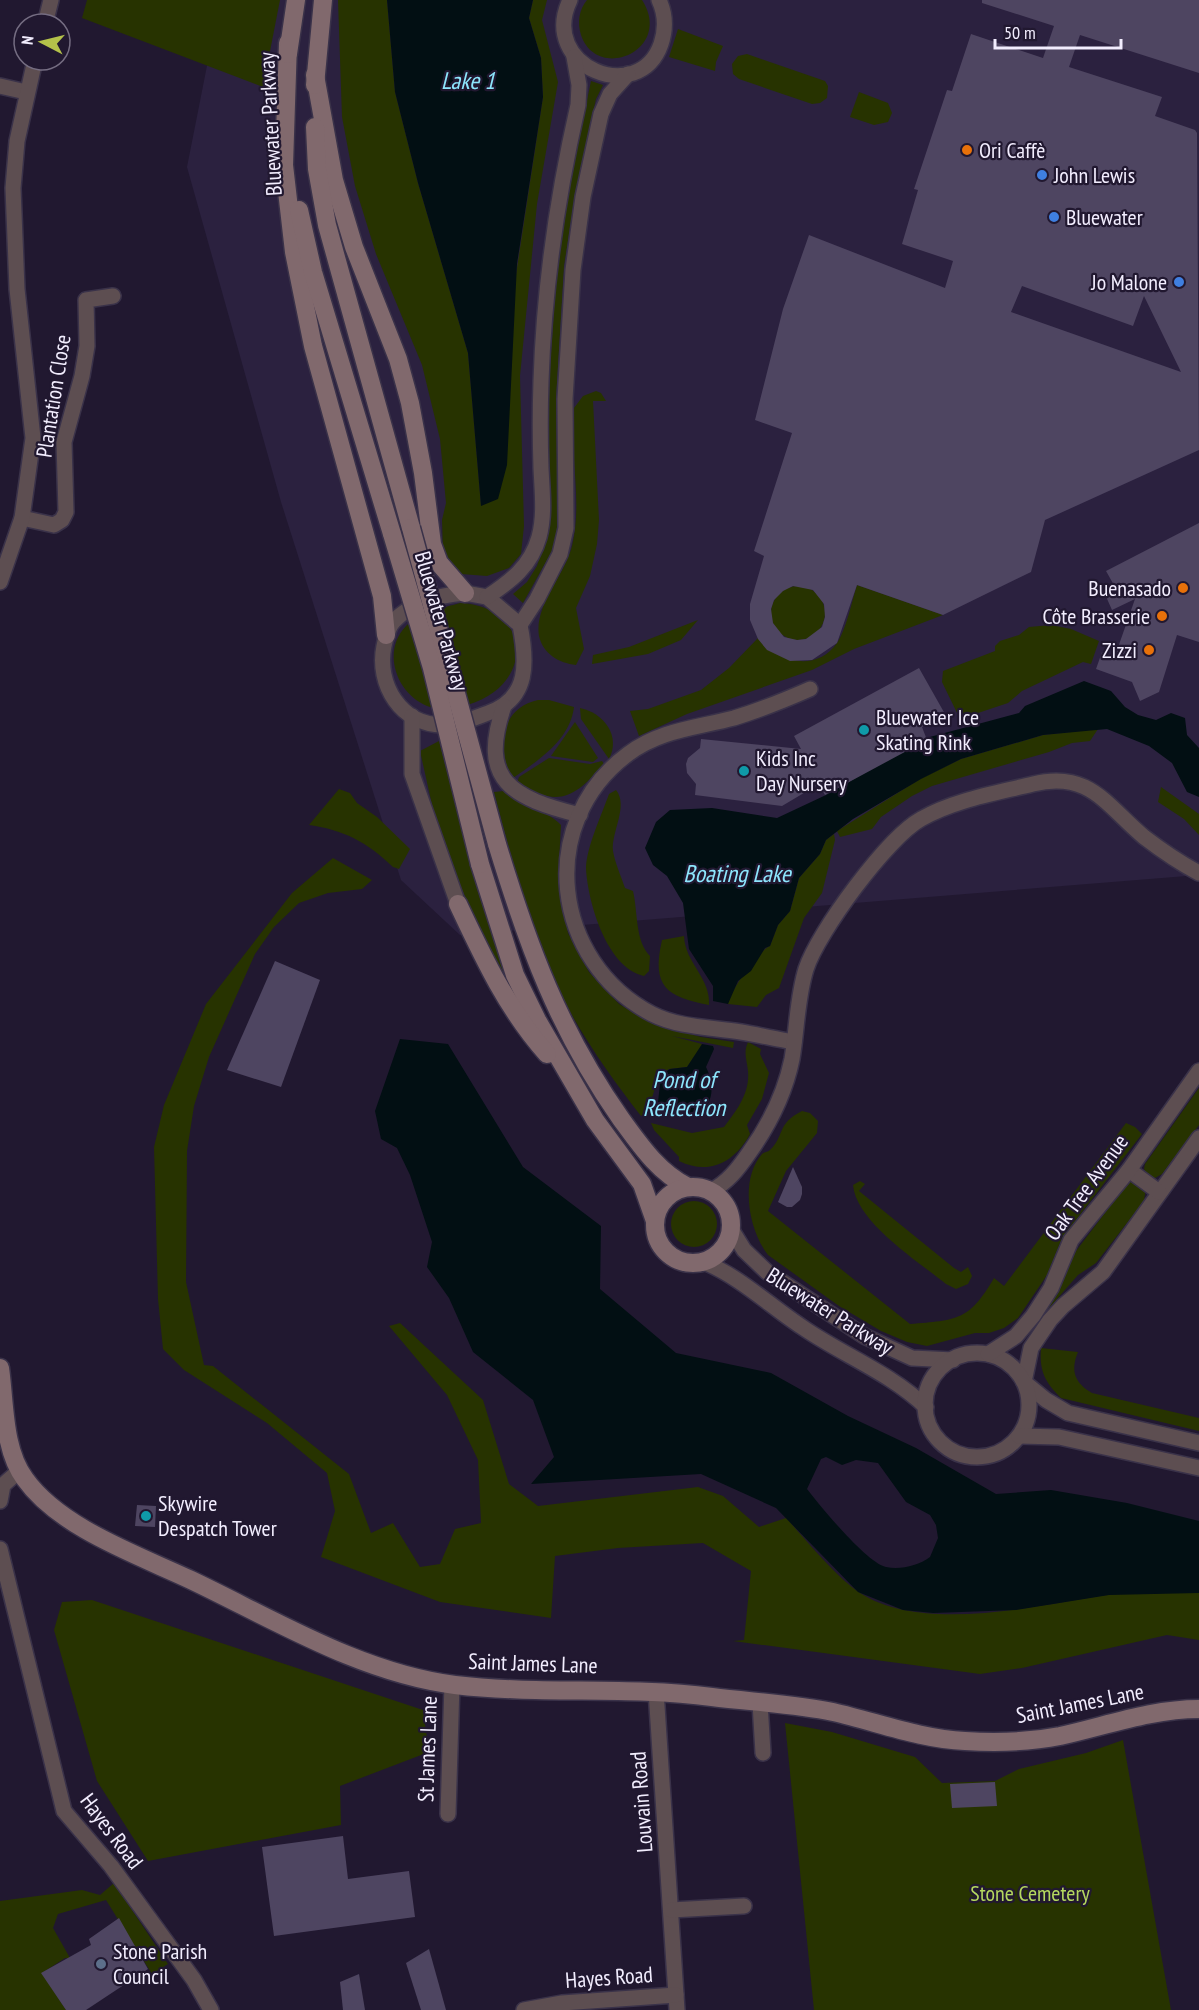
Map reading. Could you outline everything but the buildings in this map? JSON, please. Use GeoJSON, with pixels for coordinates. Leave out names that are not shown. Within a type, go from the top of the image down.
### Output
{"type":"FeatureCollection","features":[{"type":"Feature","properties":{"kind":"street","name":"Bluewater Parkway"},"geometry":{"type":"LineString","coordinates":[[296,0],[288,43],[290,137],[302,226],[432,668],[480,864],[515,975],[570,1080],[616,1152],[642,1184],[655,1221]]}},
{"type":"Feature","properties":{"kind":"street","name":"Bluewater Parkway"},"geometry":{"type":"LineString","coordinates":[[323,0],[315,75],[315,141],[326,217],[497,844],[539,971],[576,1047],[641,1147],[664,1172],[688,1187]]}},
{"type":"Feature","properties":{"kind":"street"},"geometry":{"type":"LineString","coordinates":[[487,597],[512,580],[529,562],[539,537],[543,510],[540,398],[543,318],[552,238],[578,105],[579,86],[574,57],[566,42],[563,26],[570,0]]}},
{"type":"Feature","properties":{"kind":"street"},"geometry":{"type":"LineString","coordinates":[[520,625],[537,599],[560,554],[566,528],[565,399],[573,270],[583,197],[601,114],[610,94],[628,74],[648,63],[659,49],[664,33],[665,16],[659,0]]}},
{"type":"Feature","properties":{"kind":"street"},"geometry":{"type":"LineString","coordinates":[[288,43],[284,165],[288,219],[313,346],[382,596],[386,635]]}},
{"type":"Feature","properties":{"kind":"street"},"geometry":{"type":"LineString","coordinates":[[574,57],[598,74],[613,76],[628,74]]}},
{"type":"Feature","properties":{"kind":"street"},"geometry":{"type":"LineString","coordinates":[[0,582],[22,518],[33,438],[17,289],[13,188],[26,92],[31,72]]}},
{"type":"Feature","properties":{"kind":"street"},"geometry":{"type":"LineString","coordinates":[[315,75],[334,180],[351,236],[398,359],[410,404],[423,473],[432,544],[439,563],[465,593]]}},
{"type":"Feature","properties":{"kind":"street"},"geometry":{"type":"LineString","coordinates":[[0,86],[26,92]]}},
{"type":"Feature","properties":{"kind":"street","name":"Plantation Close"},"geometry":{"type":"LineString","coordinates":[[22,518],[54,525],[62,520],[66,512],[64,442],[82,376],[87,346],[86,300],[113,296]]}},
{"type":"Feature","properties":{"kind":"street"},"geometry":{"type":"LineString","coordinates":[[465,593],[487,597],[520,625],[525,656],[520,686],[512,701],[504,706],[449,725],[433,724],[412,716],[395,702],[385,685],[381,663],[386,635],[392,622],[409,608],[445,594],[465,593]]}},
{"type":"Feature","properties":{"kind":"street"},"geometry":{"type":"LineString","coordinates":[[794,1042],[674,1023],[645,1010],[613,986],[584,948],[569,906],[567,862],[580,815],[594,787],[613,766],[643,744],[665,733],[761,710],[810,689]]}},
{"type":"Feature","properties":{"kind":"street"},"geometry":{"type":"LineString","coordinates":[[504,706],[495,735],[494,750],[503,777],[514,790],[528,799],[580,815]]}},
{"type":"Feature","properties":{"kind":"street"},"geometry":{"type":"LineString","coordinates":[[412,716],[412,774],[458,904],[489,970],[522,1026],[570,1080]]}},
{"type":"Feature","properties":{"kind":"street"},"geometry":{"type":"LineString","coordinates":[[711,1191],[724,1184],[737,1170],[765,1129],[784,1087],[805,974],[822,934],[888,846],[916,822],[938,811],[1042,781],[1073,781],[1095,791],[1145,837],[1199,873]]}},
{"type":"Feature","properties":{"kind":"street","name":"Oak Tree Avenue"},"geometry":{"type":"LineString","coordinates":[[988,1354],[1016,1336],[1033,1316],[1051,1288],[1071,1240],[1129,1170],[1199,1071]]}},
{"type":"Feature","properties":{"kind":"street"},"geometry":{"type":"LineString","coordinates":[[1199,1138],[1103,1272],[1063,1306],[1031,1348],[1024,1382],[1029,1409],[1019,1436],[1010,1446],[991,1455],[970,1456],[957,1453],[936,1436],[929,1423],[926,1407],[933,1379],[953,1360],[976,1353],[988,1354],[1009,1364],[1024,1382],[1046,1400],[1068,1413],[1199,1443]]}},
{"type":"Feature","properties":{"kind":"street"},"geometry":{"type":"LineString","coordinates":[[1129,1170],[1159,1192]]}},
{"type":"Feature","properties":{"kind":"street"},"geometry":{"type":"LineString","coordinates":[[688,1187],[711,1191],[727,1207],[731,1229],[726,1246],[705,1262],[688,1263],[666,1252],[657,1238],[655,1221],[657,1212],[667,1197],[688,1187]]}},
{"type":"Feature","properties":{"kind":"street","name":"Bluewater Parkway"},"geometry":{"type":"LineString","coordinates":[[731,1229],[744,1250],[767,1272],[817,1308],[864,1336],[912,1358],[953,1360]]}},
{"type":"Feature","properties":{"kind":"street","name":"Bluewater Parkway"},"geometry":{"type":"LineString","coordinates":[[705,1262],[734,1277],[827,1343],[897,1382],[926,1407]]}},
{"type":"Feature","properties":{"kind":"street","name":"Saint James Lane"},"geometry":{"type":"LineString","coordinates":[[0,1368],[10,1440],[20,1471],[39,1496],[66,1517],[242,1606],[312,1639],[380,1666],[452,1684],[510,1689],[656,1691],[828,1711],[923,1735],[965,1741],[1037,1740],[1151,1713],[1199,1709]]}},
{"type":"Feature","properties":{"kind":"street"},"geometry":{"type":"LineString","coordinates":[[1019,1436],[1059,1437],[1199,1468]]}},
{"type":"Feature","properties":{"kind":"street"},"geometry":{"type":"LineString","coordinates":[[0,1501],[3,1485],[20,1471]]}},
{"type":"Feature","properties":{"kind":"street"},"geometry":{"type":"LineString","coordinates":[[0,1549],[5,1587]]}},
{"type":"Feature","properties":{"kind":"street","name":"Hayes Road"},"geometry":{"type":"LineString","coordinates":[[5,1587],[64,1811],[111,1866],[194,1980],[211,2010]]}},
{"type":"Feature","properties":{"kind":"street","name":"St James Lane"},"geometry":{"type":"LineString","coordinates":[[448,1814],[452,1684]]}},
{"type":"Feature","properties":{"kind":"street","name":"Louvain Road"},"geometry":{"type":"LineString","coordinates":[[656,1691],[676,2002]]}},
{"type":"Feature","properties":{"kind":"street"},"geometry":{"type":"LineString","coordinates":[[760,1703],[763,1753]]}},
{"type":"Feature","properties":{"kind":"street"},"geometry":{"type":"LineString","coordinates":[[671,1910],[744,1906]]}},
{"type":"Feature","properties":{"kind":"street","name":"Hayes Road"},"geometry":{"type":"LineString","coordinates":[[524,2010],[676,2002]]}},
{"type":"Feature","properties":{"kind":"shaded area"},"geometry":{"type":"Polygon","coordinates":[[[220,0],[1199,0],[1199,875],[460,935],[401,880],[281,502],[187,167],[220,0]]]}},
{"type":"Feature","properties":{"kind":"green space"},"geometry":{"type":"Polygon","coordinates":[[[87,0],[280,0],[263,87],[82,18],[87,0]]]}},
{"type":"Feature","properties":{"kind":"green space"},"geometry":{"type":"Polygon","coordinates":[[[338,0],[387,0],[395,92],[418,183],[468,353],[481,505],[543,97],[541,58],[529,18],[533,0],[547,0],[542,20],[558,82],[537,204],[520,376],[524,526],[521,554],[509,568],[487,576],[461,574],[443,552],[442,520],[446,503],[440,439],[422,365],[376,254],[355,186],[342,117],[338,0]]]}},
{"type":"Feature","properties":{"kind":"green space"},"geometry":{"type":"Polygon","coordinates":[[[587,0],[642,0],[649,18],[648,33],[641,46],[630,54],[616,58],[602,57],[590,49],[581,35],[579,25],[581,12],[587,0]]]}},
{"type":"Feature","properties":{"kind":"green space"},"geometry":{"type":"Polygon","coordinates":[[[678,29],[723,46],[715,71],[669,57],[678,29]]]}},
{"type":"Feature","properties":{"kind":"green space"},"geometry":{"type":"Polygon","coordinates":[[[747,54],[825,81],[828,86],[827,98],[820,103],[812,104],[739,79],[733,74],[732,64],[738,56],[747,54]]]}},
{"type":"Feature","properties":{"kind":"green space"},"geometry":{"type":"Polygon","coordinates":[[[591,81],[603,85],[596,99],[575,195],[564,266],[556,399],[558,525],[553,549],[523,603],[513,594],[527,582],[537,566],[550,525],[548,399],[557,265],[568,193],[591,81]]]}},
{"type":"Feature","properties":{"kind":"green space"},"geometry":{"type":"Polygon","coordinates":[[[859,92],[888,103],[892,113],[888,122],[874,125],[850,117],[859,92]]]}},
{"type":"Feature","properties":{"kind":"green space"},"geometry":{"type":"Polygon","coordinates":[[[596,391],[601,393],[606,401],[593,401],[599,520],[597,544],[590,576],[576,608],[584,649],[576,665],[558,660],[548,653],[539,636],[539,624],[545,602],[568,557],[575,529],[574,408],[583,396],[596,391]]]}},
{"type":"Feature","properties":{"kind":"green space"},"geometry":{"type":"Polygon","coordinates":[[[857,585],[943,615],[854,649],[812,670],[687,714],[639,736],[630,711],[648,709],[701,690],[729,668],[758,638],[775,653],[797,661],[808,661],[828,652],[837,643],[843,631],[857,585]]]}},
{"type":"Feature","properties":{"kind":"green space"},"geometry":{"type":"Polygon","coordinates":[[[798,586],[808,588],[817,594],[823,603],[825,613],[823,623],[817,632],[808,638],[798,640],[788,638],[779,632],[773,623],[771,613],[773,603],[779,594],[788,588],[798,586]]]}},
{"type":"Feature","properties":{"kind":"green space"},"geometry":{"type":"Polygon","coordinates":[[[460,603],[484,607],[501,617],[512,631],[516,648],[514,665],[505,681],[490,695],[467,705],[432,708],[416,700],[401,682],[394,660],[398,636],[411,621],[460,603]]]}},
{"type":"Feature","properties":{"kind":"green space"},"geometry":{"type":"Polygon","coordinates":[[[698,620],[681,640],[648,654],[592,664],[593,655],[629,647],[698,620]]]}},
{"type":"Feature","properties":{"kind":"green space"},"geometry":{"type":"Polygon","coordinates":[[[1051,625],[1071,629],[1099,641],[1091,664],[1083,662],[1022,691],[1008,703],[960,719],[942,682],[943,671],[995,651],[995,646],[1000,641],[1019,635],[1029,627],[1051,625]]]}},
{"type":"Feature","properties":{"kind":"green space"},"geometry":{"type":"Polygon","coordinates":[[[538,700],[549,700],[574,707],[571,719],[552,748],[513,778],[504,755],[504,732],[516,712],[525,705],[538,700]]]}},
{"type":"Feature","properties":{"kind":"green space"},"geometry":{"type":"Polygon","coordinates":[[[580,708],[596,715],[608,727],[613,742],[609,759],[581,719],[580,708]]]}},
{"type":"Feature","properties":{"kind":"green space"},"geometry":{"type":"Polygon","coordinates":[[[575,722],[598,758],[593,762],[551,756],[575,722]]]}},
{"type":"Feature","properties":{"kind":"green space"},"geometry":{"type":"Polygon","coordinates":[[[1098,729],[1090,741],[1072,743],[1049,752],[932,786],[912,796],[881,817],[872,829],[840,837],[837,831],[920,779],[961,759],[1043,735],[1098,729]]]}},
{"type":"Feature","properties":{"kind":"green space"},"geometry":{"type":"Polygon","coordinates":[[[439,741],[477,889],[507,980],[501,980],[439,836],[420,751],[439,741]]]}},
{"type":"Feature","properties":{"kind":"green space"},"geometry":{"type":"Polygon","coordinates":[[[549,758],[590,764],[602,761],[604,764],[584,785],[565,796],[544,795],[517,783],[519,777],[549,758]]]}},
{"type":"Feature","properties":{"kind":"green space"},"geometry":{"type":"Polygon","coordinates":[[[1161,787],[1199,814],[1199,835],[1184,819],[1158,802],[1161,787]]]}},
{"type":"Feature","properties":{"kind":"green space"},"geometry":{"type":"Polygon","coordinates":[[[339,789],[350,793],[357,803],[377,817],[410,849],[399,869],[354,838],[333,830],[309,825],[339,789]]]}},
{"type":"Feature","properties":{"kind":"green space"},"geometry":{"type":"Polygon","coordinates":[[[616,790],[621,804],[613,851],[625,888],[633,891],[639,934],[650,956],[649,971],[644,976],[631,970],[620,961],[610,948],[595,916],[588,883],[586,869],[591,841],[609,794],[616,790]]]}},
{"type":"Feature","properties":{"kind":"green space"},"geometry":{"type":"Polygon","coordinates":[[[504,791],[518,801],[548,815],[561,825],[558,881],[568,933],[589,972],[619,1004],[653,1024],[701,1037],[734,1042],[733,1048],[672,1036],[702,1044],[701,1048],[687,1067],[669,1069],[659,1075],[648,1111],[641,1116],[585,1037],[551,973],[522,892],[494,792],[504,791]]]}},
{"type":"Feature","properties":{"kind":"green space"},"geometry":{"type":"Polygon","coordinates":[[[834,834],[835,840],[822,893],[804,918],[779,988],[766,995],[757,1007],[728,1004],[739,981],[759,955],[770,946],[778,925],[790,911],[799,878],[820,854],[826,840],[834,834]]]}},
{"type":"Feature","properties":{"kind":"green space"},"geometry":{"type":"Polygon","coordinates":[[[333,858],[372,880],[362,889],[328,893],[299,903],[274,927],[255,954],[209,1057],[194,1106],[187,1151],[186,1282],[204,1365],[213,1366],[349,1474],[371,1533],[393,1523],[420,1567],[440,1564],[455,1529],[481,1523],[478,1460],[447,1395],[389,1326],[400,1323],[483,1400],[509,1484],[538,1506],[698,1487],[723,1496],[759,1527],[786,1518],[841,1578],[860,1593],[886,1605],[916,1612],[981,1613],[1015,1610],[1107,1595],[1199,1593],[1199,1640],[1167,1635],[1022,1668],[980,1674],[733,1641],[744,1640],[751,1571],[703,1543],[618,1548],[555,1556],[551,1618],[440,1602],[321,1557],[335,1511],[327,1473],[267,1423],[184,1370],[163,1349],[158,1299],[154,1147],[164,1105],[206,1004],[292,893],[333,858]]]}},
{"type":"Feature","properties":{"kind":"green space"},"geometry":{"type":"Polygon","coordinates":[[[684,936],[685,946],[709,995],[709,1005],[682,998],[666,987],[661,979],[659,956],[662,940],[684,936]]]}},
{"type":"Feature","properties":{"kind":"green space"},"geometry":{"type":"Polygon","coordinates":[[[748,1042],[761,1049],[760,1054],[769,1073],[762,1099],[747,1125],[750,1134],[737,1152],[720,1164],[701,1167],[679,1161],[679,1157],[654,1130],[651,1123],[692,1133],[724,1127],[738,1108],[747,1087],[748,1042]]]}},
{"type":"Feature","properties":{"kind":"green space"},"geometry":{"type":"Polygon","coordinates":[[[1199,1088],[1199,1125],[1162,1174],[1155,1178],[1149,1176],[1144,1169],[1145,1164],[1199,1088]]]}},
{"type":"Feature","properties":{"kind":"green space"},"geometry":{"type":"Polygon","coordinates":[[[802,1111],[810,1113],[818,1121],[817,1133],[786,1171],[768,1211],[910,1324],[960,1316],[977,1303],[994,1278],[1004,1286],[1126,1123],[1135,1127],[1142,1134],[1062,1238],[1047,1275],[1018,1318],[1004,1328],[989,1333],[975,1333],[927,1346],[907,1342],[881,1331],[839,1306],[768,1255],[761,1245],[749,1205],[751,1177],[762,1154],[775,1145],[784,1125],[802,1111]]]}},
{"type":"Feature","properties":{"kind":"green space"},"geometry":{"type":"Polygon","coordinates":[[[1133,1176],[1146,1187],[1144,1201],[1096,1263],[1078,1275],[1042,1316],[1061,1284],[1076,1251],[1133,1176]]]}},
{"type":"Feature","properties":{"kind":"green space"},"geometry":{"type":"Polygon","coordinates":[[[860,1181],[865,1184],[859,1191],[954,1268],[961,1272],[968,1267],[972,1276],[968,1284],[956,1289],[946,1284],[890,1240],[865,1213],[857,1199],[853,1185],[860,1181]]]}},
{"type":"Feature","properties":{"kind":"green space"},"geometry":{"type":"Polygon","coordinates":[[[699,1201],[711,1207],[716,1215],[716,1233],[711,1241],[703,1246],[689,1247],[681,1244],[674,1237],[671,1219],[674,1211],[681,1204],[699,1201]]]}},
{"type":"Feature","properties":{"kind":"green space"},"geometry":{"type":"Polygon","coordinates":[[[1041,1348],[1078,1352],[1074,1371],[1078,1381],[1092,1393],[1199,1418],[1199,1431],[1061,1398],[1044,1376],[1041,1348]]]}},
{"type":"Feature","properties":{"kind":"green space"},"geometry":{"type":"Polygon","coordinates":[[[92,1600],[423,1710],[429,1752],[340,1786],[341,1825],[148,1861],[97,1781],[54,1630],[62,1602],[92,1600]]]}},
{"type":"Feature","properties":{"kind":"green space","name":"Stone Cemetery"},"geometry":{"type":"Polygon","coordinates":[[[785,1723],[832,1732],[915,1757],[942,1783],[995,1781],[1019,1769],[1086,1753],[1123,1740],[1171,2010],[814,2010],[785,1723]]]}},
{"type":"Feature","properties":{"kind":"green space"},"geometry":{"type":"Polygon","coordinates":[[[114,1883],[168,1964],[152,1974],[106,1900],[58,1914],[53,1928],[70,1958],[65,1958],[42,1973],[66,2010],[0,2010],[0,1901],[82,1890],[100,1895],[114,1883]]]}},
{"type":"Feature","properties":{"kind":"water","name":"Lake 1"},"geometry":{"type":"Polygon","coordinates":[[[387,0],[533,0],[529,18],[541,58],[543,97],[517,264],[507,465],[498,499],[481,506],[468,353],[418,183],[395,92],[387,0]]]}},
{"type":"Feature","properties":{"kind":"water","name":"Boating Lake"},"geometry":{"type":"Polygon","coordinates":[[[1084,681],[1111,691],[1125,707],[1138,715],[1156,720],[1171,713],[1185,718],[1187,735],[1199,748],[1199,797],[1187,792],[1172,763],[1149,746],[1107,729],[1043,735],[961,759],[921,779],[853,819],[826,840],[820,854],[799,878],[790,911],[778,925],[770,946],[765,948],[751,971],[738,981],[728,1004],[713,1001],[713,986],[689,949],[683,903],[667,876],[653,865],[645,848],[656,822],[670,810],[712,808],[777,818],[826,795],[926,738],[1019,713],[1025,706],[1084,681]]]}},
{"type":"Feature","properties":{"kind":"water"},"geometry":{"type":"Polygon","coordinates":[[[400,1039],[448,1044],[523,1167],[601,1226],[600,1289],[676,1353],[771,1373],[848,1416],[916,1448],[996,1494],[1051,1490],[1127,1503],[1199,1521],[1199,1593],[1109,1595],[1016,1610],[933,1613],[903,1610],[858,1592],[776,1508],[701,1474],[531,1484],[554,1457],[533,1400],[473,1352],[449,1298],[427,1267],[432,1242],[410,1175],[397,1148],[381,1139],[375,1111],[400,1039]],[[826,1457],[821,1459],[807,1489],[844,1533],[867,1556],[886,1567],[909,1566],[930,1557],[938,1538],[936,1525],[930,1515],[906,1502],[878,1463],[856,1460],[842,1465],[826,1457]]]}},
{"type":"Feature","properties":{"kind":"water","name":"Pond of Reflection"},"geometry":{"type":"Polygon","coordinates":[[[702,1044],[713,1046],[714,1049],[706,1067],[712,1087],[710,1100],[697,1117],[673,1117],[658,1102],[661,1075],[670,1069],[687,1067],[702,1044]]]}},
{"type":"Feature","properties":{"kind":"place","name":"Ori Caffè"},"geometry":{"type":"Point","coordinates":[967,150]}},
{"type":"Feature","properties":{"kind":"place","name":"John Lewis"},"geometry":{"type":"Point","coordinates":[1042,175]}},
{"type":"Feature","properties":{"kind":"place","name":"Bluewater"},"geometry":{"type":"Point","coordinates":[1054,217]}},
{"type":"Feature","properties":{"kind":"place","name":"Jo Malone"},"geometry":{"type":"Point","coordinates":[1179,282]}},
{"type":"Feature","properties":{"kind":"place","name":"Buenasado"},"geometry":{"type":"Point","coordinates":[1183,588]}},
{"type":"Feature","properties":{"kind":"place","name":"Côte Brasserie"},"geometry":{"type":"Point","coordinates":[1162,616]}},
{"type":"Feature","properties":{"kind":"place","name":"Zizzi"},"geometry":{"type":"Point","coordinates":[1149,650]}},
{"type":"Feature","properties":{"kind":"place","name":"Bluewater Ice Skating Rink"},"geometry":{"type":"Point","coordinates":[864,730]}},
{"type":"Feature","properties":{"kind":"place","name":"Kids Inc Day Nursery"},"geometry":{"type":"Point","coordinates":[744,771]}},
{"type":"Feature","properties":{"kind":"place","name":"Skywire Despatch Tower"},"geometry":{"type":"Point","coordinates":[146,1516]}},
{"type":"Feature","properties":{"kind":"place","name":"Stone Parish Council"},"geometry":{"type":"Point","coordinates":[101,1964]}}]}
